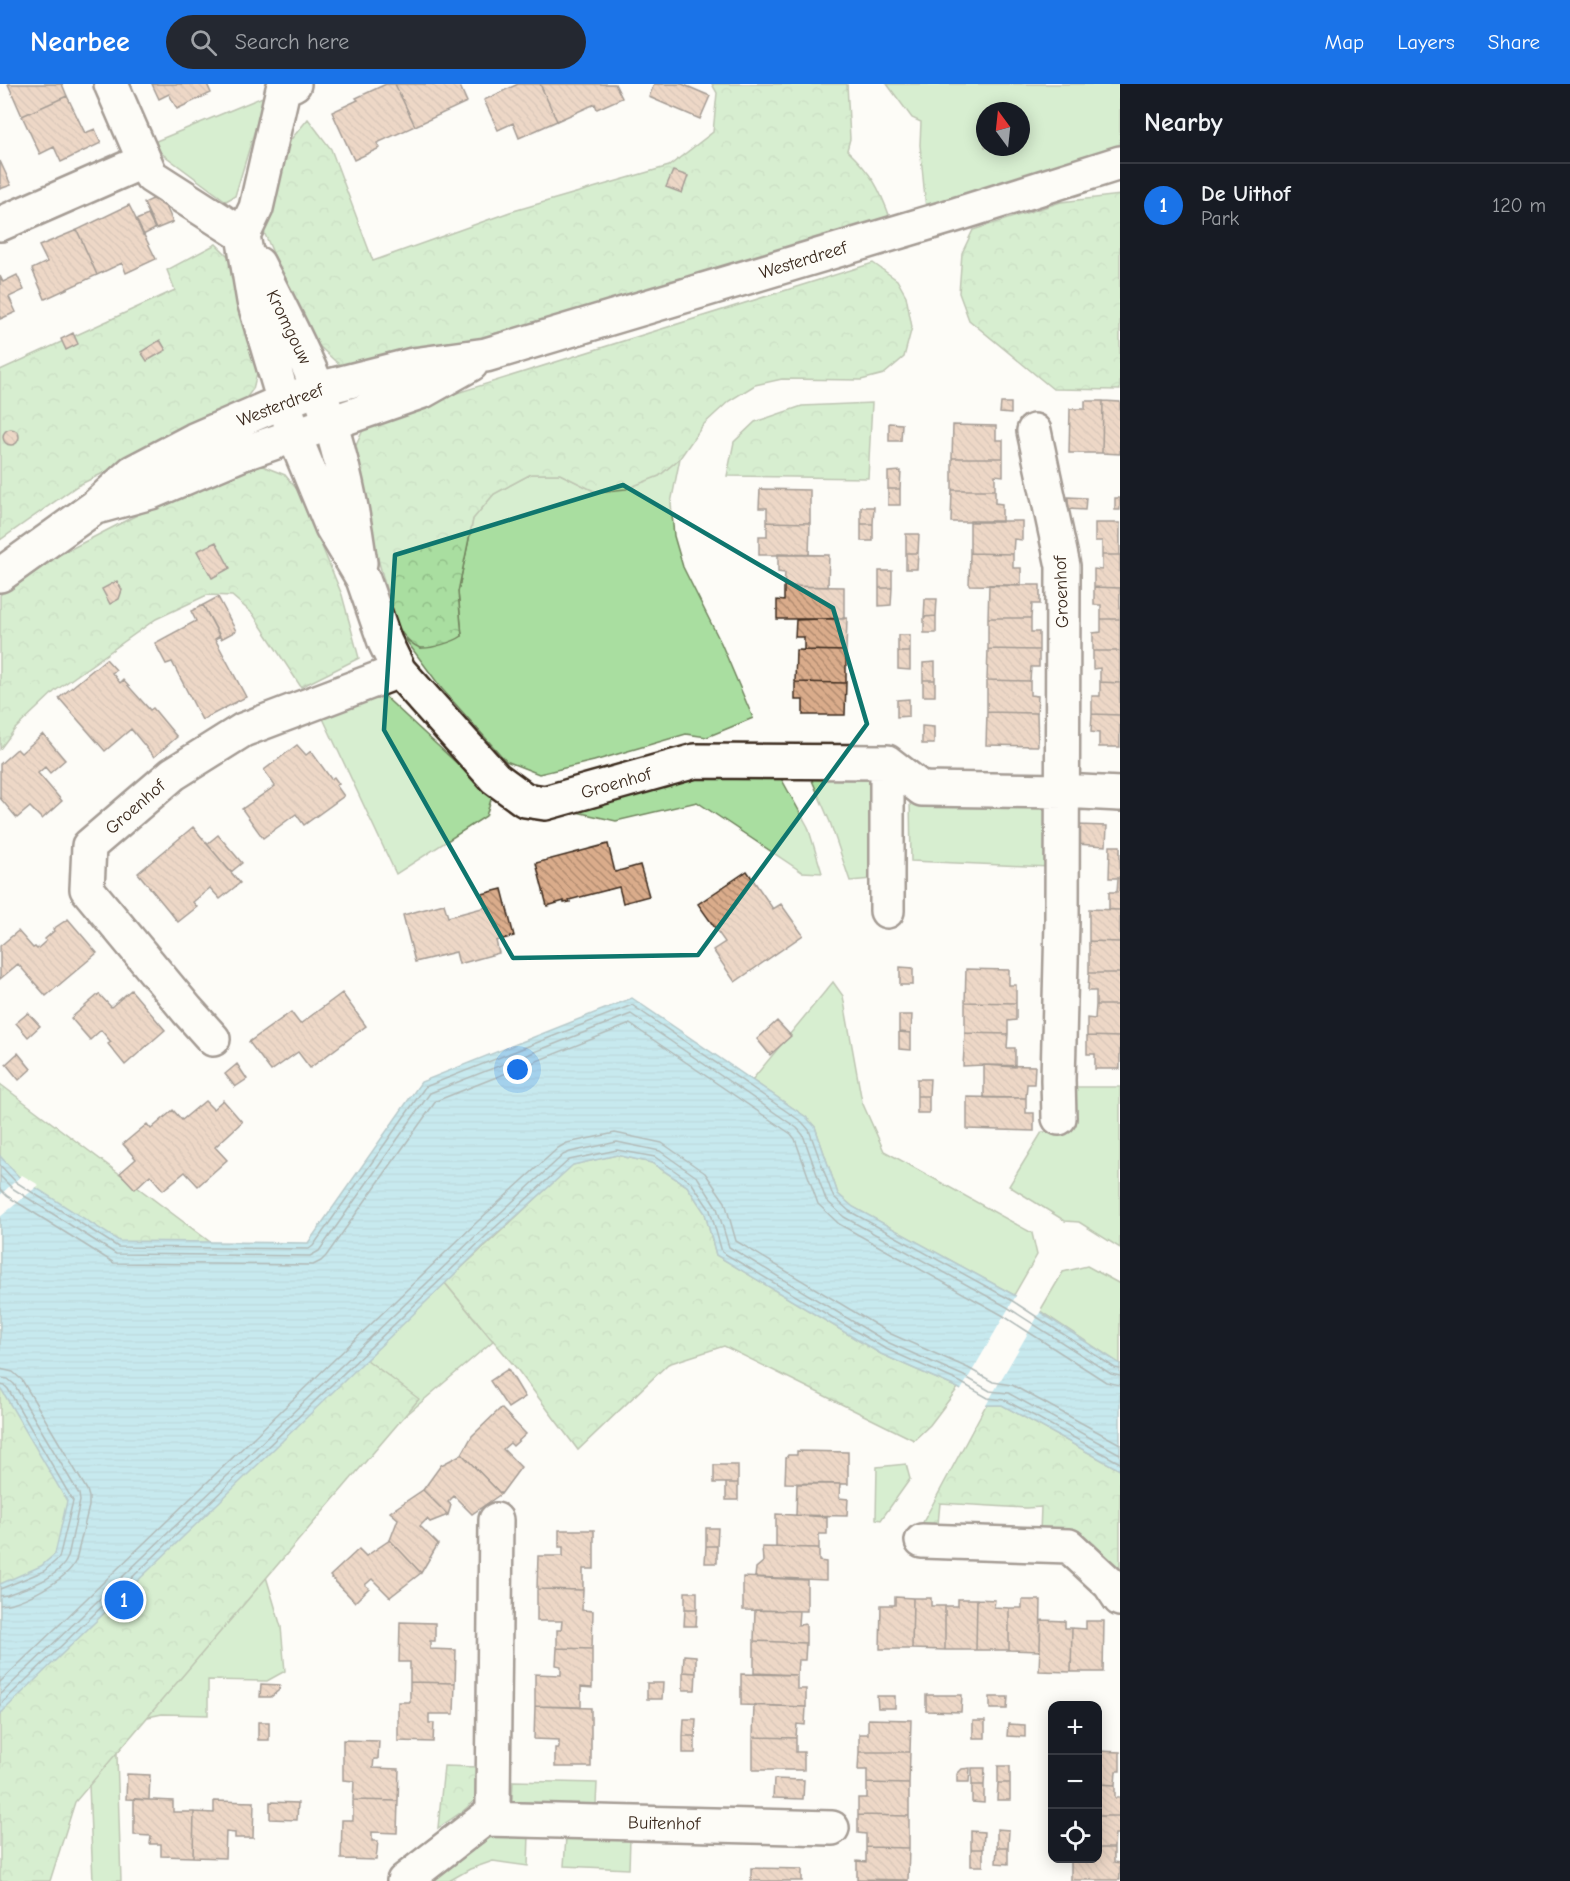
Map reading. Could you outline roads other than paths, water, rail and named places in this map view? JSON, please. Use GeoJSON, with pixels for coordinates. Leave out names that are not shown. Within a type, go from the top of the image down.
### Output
{"type":"FeatureCollection","features":[{"type":"Feature","properties":{"kind":"street"},"geometry":{"type":"LineString","coordinates":[[111,84],[151,176],[243,235],[256,208],[283,89],[294,84]]}},
{"type":"Feature","properties":{"kind":"street"},"geometry":{"type":"LineString","coordinates":[[0,224],[144,161]]}},
{"type":"Feature","properties":{"kind":"street","name":"Westerdreef"},"geometry":{"type":"LineString","coordinates":[[0,575],[95,507],[133,472],[194,440],[284,401],[318,389],[413,365],[486,355],[876,239],[1120,163]]}},
{"type":"Feature","properties":{"kind":"street","name":"Kromgouw"},"geometry":{"type":"LineString","coordinates":[[243,235],[299,345],[329,422]]}},
{"type":"Feature","properties":{"kind":"street","name":"Kromgouw"},"geometry":{"type":"LineString","coordinates":[[243,235],[254,301],[284,401]]}},
{"type":"Feature","properties":{"kind":"street","name":"Westerdreef"},"geometry":{"type":"LineString","coordinates":[[95,507],[151,492],[241,454],[423,391],[486,355]]}},
{"type":"Feature","properties":{"kind":"street","name":"Groenhof"},"geometry":{"type":"LineString","coordinates":[[284,401],[294,435],[332,527],[363,579]]}},
{"type":"Feature","properties":{"kind":"street","name":"Groenhof"},"geometry":{"type":"LineString","coordinates":[[329,422],[335,438],[354,521],[363,579],[385,642],[399,672],[495,778],[525,800],[545,803],[695,760],[887,762]]}},
{"type":"Feature","properties":{"kind":"street","name":"Groenhof"},"geometry":{"type":"LineString","coordinates":[[1034,431],[1063,566],[1059,1118]]}},
{"type":"Feature","properties":{"kind":"street","name":"Groenhof"},"geometry":{"type":"LineString","coordinates":[[213,1039],[87,889],[89,846],[173,774],[243,730],[399,672]]}},
{"type":"Feature","properties":{"kind":"street"},"geometry":{"type":"LineString","coordinates":[[887,762],[922,789],[1120,794]]}},
{"type":"Feature","properties":{"kind":"street"},"geometry":{"type":"LineString","coordinates":[[887,762],[887,912]]}},
{"type":"Feature","properties":{"kind":"street"},"geometry":{"type":"LineString","coordinates":[[496,1520],[493,1803],[497,1819]]}},
{"type":"Feature","properties":{"kind":"street"},"geometry":{"type":"LineString","coordinates":[[922,1541],[1069,1546],[1110,1584],[1120,1599]]}},
{"type":"Feature","properties":{"kind":"street","name":"Buitenhof"},"geometry":{"type":"LineString","coordinates":[[404,1881],[484,1819],[832,1828]]}},
{"type":"Feature","properties":{"kind":"water"},"geometry":{"type":"Polygon","coordinates":[[[632,998],[806,1117],[815,1127],[838,1194],[853,1207],[1014,1295],[1120,1364],[1120,1470],[1002,1405],[986,1405],[958,1388],[881,1354],[716,1255],[705,1213],[687,1186],[652,1163],[617,1155],[573,1165],[492,1238],[0,1714],[0,1584],[41,1566],[55,1554],[67,1501],[0,1387],[0,1156],[19,1177],[119,1241],[308,1243],[421,1082],[632,998]]]}},
{"type":"Feature","properties":{"kind":"place","name":"De Uithof"},"geometry":{"type":"Point","coordinates":[124,1600]}}]}
